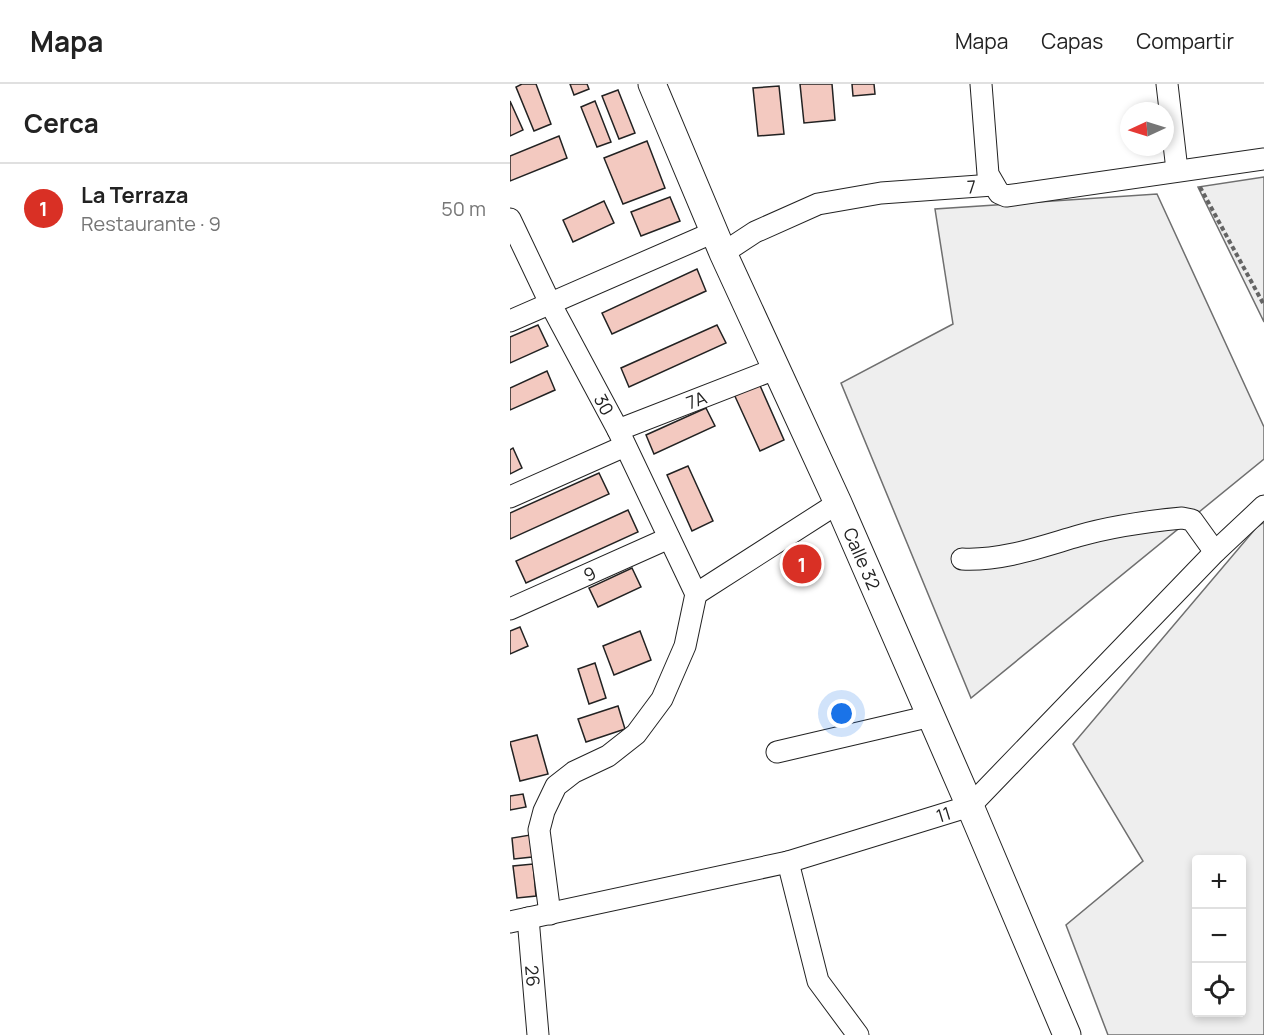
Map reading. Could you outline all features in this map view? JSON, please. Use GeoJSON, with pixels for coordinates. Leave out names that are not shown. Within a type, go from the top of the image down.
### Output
{"type":"FeatureCollection","features":[{"type":"Feature","properties":{"kind":"main road","name":"Calle 32"},"geometry":{"type":"LineString","coordinates":[[652,84],[718,242],[838,503],[931,716],[1067,1035]]}},
{"type":"Feature","properties":{"kind":"street"},"geometry":{"type":"LineString","coordinates":[[981,84],[988,174],[993,185]]}},
{"type":"Feature","properties":{"kind":"street"},"geometry":{"type":"LineString","coordinates":[[1167,84],[1183,169]]}},
{"type":"Feature","properties":{"kind":"street","name":"7"},"geometry":{"type":"LineString","coordinates":[[510,321],[550,303],[718,242],[754,232],[818,204],[881,193],[993,185],[999,193],[1006,196],[1264,159]]}},
{"type":"Feature","properties":{"kind":"street","name":"30"},"geometry":{"type":"LineString","coordinates":[[510,219],[550,303],[621,438],[696,594]]}},
{"type":"Feature","properties":{"kind":"street","name":"7A"},"geometry":{"type":"LineString","coordinates":[[510,497],[621,438],[775,369]]}},
{"type":"Feature","properties":{"kind":"street"},"geometry":{"type":"LineString","coordinates":[[550,914],[539,830],[544,812],[556,786],[574,772],[608,756],[636,734],[662,699],[685,646],[696,594],[838,503]]}},
{"type":"Feature","properties":{"kind":"street","name":"11"},"geometry":{"type":"LineString","coordinates":[[519,920],[788,862],[970,806],[1215,552],[1264,506]]}},
{"type":"Feature","properties":{"kind":"street"},"geometry":{"type":"LineString","coordinates":[[962,559],[983,560],[1038,548],[1080,535],[1182,518],[1192,520],[1215,552]]}},
{"type":"Feature","properties":{"kind":"street","name":"9"},"geometry":{"type":"LineString","coordinates":[[510,609],[669,538]]}},
{"type":"Feature","properties":{"kind":"street"},"geometry":{"type":"LineString","coordinates":[[777,752],[931,716]]}},
{"type":"Feature","properties":{"kind":"street"},"geometry":{"type":"LineString","coordinates":[[788,862],[818,981],[858,1035]]}},
{"type":"Feature","properties":{"kind":"street","name":"26"},"geometry":{"type":"LineString","coordinates":[[519,920],[538,1035]]}},
{"type":"Feature","properties":{"kind":"path"},"geometry":{"type":"LineString","coordinates":[[1183,169],[1264,305]]}},
{"type":"Feature","properties":{"kind":"shaded area"},"geometry":{"type":"Polygon","coordinates":[[[1264,177],[1264,322],[1198,187],[1264,177]]]}},
{"type":"Feature","properties":{"kind":"shaded area"},"geometry":{"type":"Polygon","coordinates":[[[1157,194],[1264,427],[1264,459],[971,698],[841,383],[953,324],[935,209],[1157,194]]]}},
{"type":"Feature","properties":{"kind":"shaded area"},"geometry":{"type":"Polygon","coordinates":[[[1264,522],[1264,1035],[1108,1035],[1066,925],[1143,861],[1073,744],[1256,528],[1264,522]]]}},
{"type":"Feature","properties":{"kind":"building"},"geometry":{"type":"Polygon","coordinates":[[[522,84],[536,84],[551,124],[534,131],[516,87],[522,84]]]}},
{"type":"Feature","properties":{"kind":"building"},"geometry":{"type":"Polygon","coordinates":[[[570,84],[587,84],[589,89],[574,95],[570,84]]]}},
{"type":"Feature","properties":{"kind":"building"},"geometry":{"type":"Polygon","coordinates":[[[800,84],[832,84],[835,120],[804,123],[800,84]]]}},
{"type":"Feature","properties":{"kind":"building"},"geometry":{"type":"Polygon","coordinates":[[[852,84],[874,84],[875,94],[853,96],[852,84]]]}},
{"type":"Feature","properties":{"kind":"building"},"geometry":{"type":"Polygon","coordinates":[[[779,86],[784,134],[758,136],[753,88],[779,86]]]}},
{"type":"Feature","properties":{"kind":"building"},"geometry":{"type":"Polygon","coordinates":[[[618,90],[635,133],[619,139],[602,96],[618,90]]]}},
{"type":"Feature","properties":{"kind":"building"},"geometry":{"type":"Polygon","coordinates":[[[510,101],[523,130],[510,136],[510,101]]]}},
{"type":"Feature","properties":{"kind":"building"},"geometry":{"type":"Polygon","coordinates":[[[595,101],[611,142],[597,147],[581,107],[595,101]]]}},
{"type":"Feature","properties":{"kind":"building"},"geometry":{"type":"Polygon","coordinates":[[[559,136],[567,158],[510,181],[510,156],[559,136]]]}},
{"type":"Feature","properties":{"kind":"building"},"geometry":{"type":"Polygon","coordinates":[[[647,141],[665,188],[623,204],[604,158],[647,141]]]}},
{"type":"Feature","properties":{"kind":"building"},"geometry":{"type":"Polygon","coordinates":[[[670,197],[680,221],[641,236],[631,212],[670,197]]]}},
{"type":"Feature","properties":{"kind":"building"},"geometry":{"type":"Polygon","coordinates":[[[604,201],[614,223],[573,242],[563,220],[604,201]]]}},
{"type":"Feature","properties":{"kind":"building"},"geometry":{"type":"Polygon","coordinates":[[[697,269],[706,291],[612,334],[602,313],[697,269]]]}},
{"type":"Feature","properties":{"kind":"building"},"geometry":{"type":"Polygon","coordinates":[[[538,325],[548,346],[510,363],[510,337],[538,325]]]}},
{"type":"Feature","properties":{"kind":"building"},"geometry":{"type":"Polygon","coordinates":[[[717,325],[726,343],[629,387],[621,368],[717,325]]]}},
{"type":"Feature","properties":{"kind":"building"},"geometry":{"type":"Polygon","coordinates":[[[547,371],[555,390],[510,410],[510,388],[547,371]]]}},
{"type":"Feature","properties":{"kind":"building"},"geometry":{"type":"Polygon","coordinates":[[[758,381],[784,440],[760,451],[733,392],[758,381]]]}},
{"type":"Feature","properties":{"kind":"building"},"geometry":{"type":"Polygon","coordinates":[[[706,408],[715,426],[654,454],[646,435],[706,408]]]}},
{"type":"Feature","properties":{"kind":"building"},"geometry":{"type":"Polygon","coordinates":[[[513,448],[522,468],[510,474],[510,450],[513,448]]]}},
{"type":"Feature","properties":{"kind":"building"},"geometry":{"type":"Polygon","coordinates":[[[688,466],[713,521],[692,531],[667,475],[688,466]]]}},
{"type":"Feature","properties":{"kind":"building"},"geometry":{"type":"Polygon","coordinates":[[[599,473],[609,494],[510,539],[510,513],[599,473]]]}},
{"type":"Feature","properties":{"kind":"building"},"geometry":{"type":"Polygon","coordinates":[[[628,510],[638,532],[526,583],[516,561],[628,510]]]}},
{"type":"Feature","properties":{"kind":"building"},"geometry":{"type":"Polygon","coordinates":[[[632,568],[641,587],[598,607],[589,588],[632,568]]]}},
{"type":"Feature","properties":{"kind":"building"},"geometry":{"type":"Polygon","coordinates":[[[520,627],[528,646],[510,654],[510,631],[520,627]]]}},
{"type":"Feature","properties":{"kind":"building"},"geometry":{"type":"Polygon","coordinates":[[[640,631],[651,660],[614,675],[603,646],[640,631]]]}},
{"type":"Feature","properties":{"kind":"building"},"geometry":{"type":"Polygon","coordinates":[[[595,663],[606,698],[589,704],[578,669],[595,663]]]}},
{"type":"Feature","properties":{"kind":"building"},"geometry":{"type":"Polygon","coordinates":[[[618,706],[625,729],[586,742],[578,719],[618,706]]]}},
{"type":"Feature","properties":{"kind":"building"},"geometry":{"type":"Polygon","coordinates":[[[537,735],[548,774],[520,781],[510,742],[537,735]]]}},
{"type":"Feature","properties":{"kind":"building"},"geometry":{"type":"Polygon","coordinates":[[[523,794],[526,807],[510,810],[510,796],[523,794]]]}},
{"type":"Feature","properties":{"kind":"building"},"geometry":{"type":"Polygon","coordinates":[[[530,835],[532,857],[514,859],[512,838],[530,835]]]}},
{"type":"Feature","properties":{"kind":"building"},"geometry":{"type":"Polygon","coordinates":[[[533,864],[536,896],[517,898],[513,866],[533,864]]]}},
{"type":"Feature","properties":{"kind":"place","name":"La Terraza"},"geometry":{"type":"Point","coordinates":[802,564]}}]}
